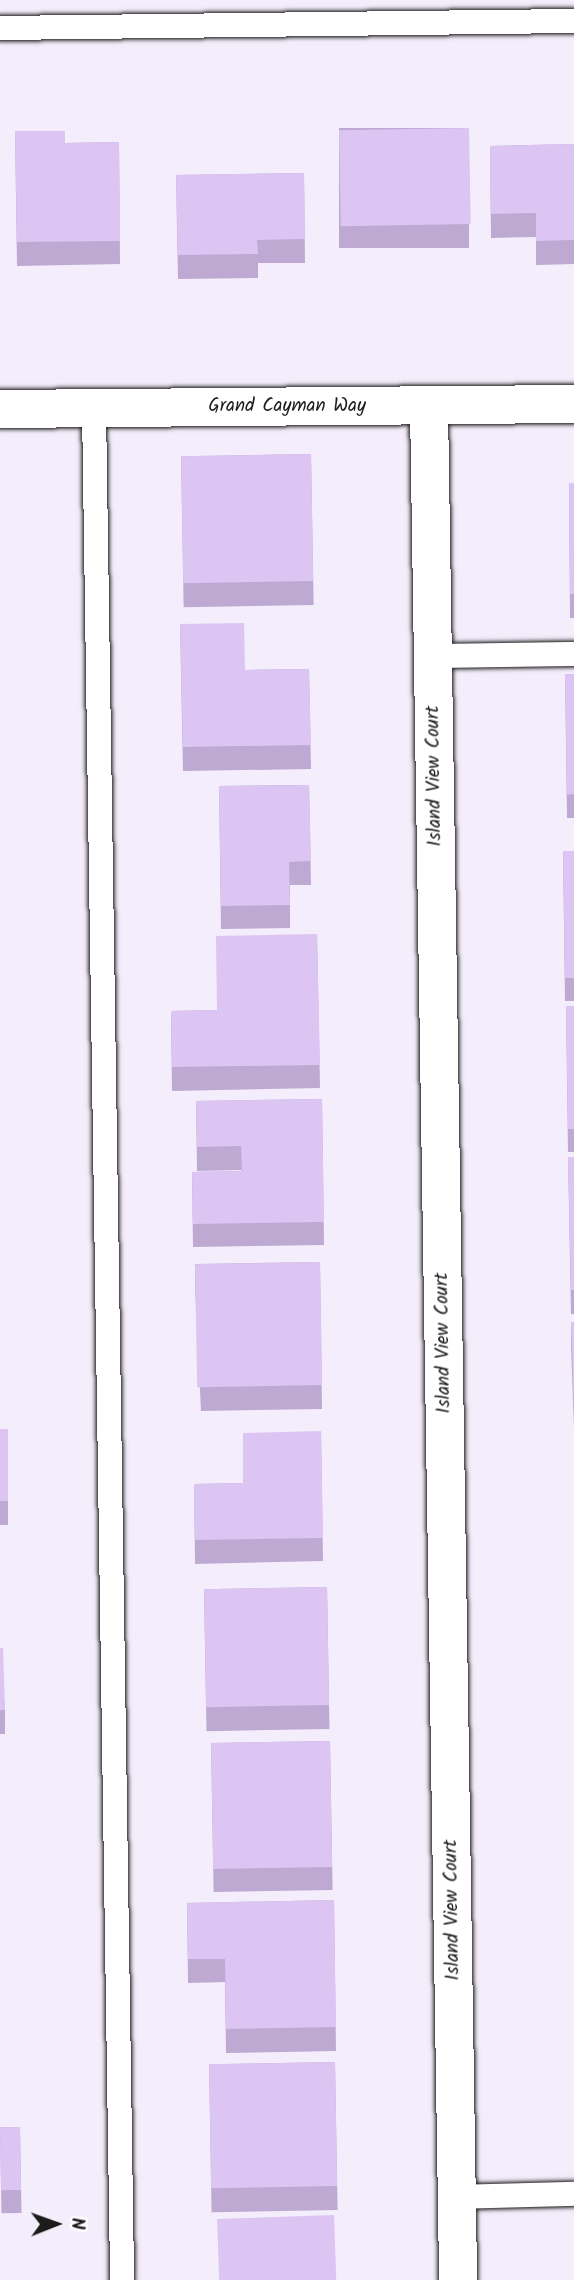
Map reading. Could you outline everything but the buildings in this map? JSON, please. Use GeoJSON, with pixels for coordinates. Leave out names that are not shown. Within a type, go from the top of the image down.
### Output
{"type":"FeatureCollection","features":[{"type":"Feature","properties":{"kind":"street","name":"Grand Cayman Way"},"geometry":{"type":"LineString","coordinates":[[0,409],[574,404]]}},
{"type":"Feature","properties":{"kind":"street","name":"Island View Court"},"geometry":{"type":"LineString","coordinates":[[429,406],[457,2280]]}},
{"type":"Feature","properties":{"kind":"lane"},"geometry":{"type":"LineString","coordinates":[[0,28],[574,21]]}},
{"type":"Feature","properties":{"kind":"lane"},"geometry":{"type":"LineString","coordinates":[[94,408],[122,2280]]}},
{"type":"Feature","properties":{"kind":"lane"},"geometry":{"type":"LineString","coordinates":[[433,656],[574,654]]}},
{"type":"Feature","properties":{"kind":"lane"},"geometry":{"type":"LineString","coordinates":[[456,2197],[574,2194]]}}]}
